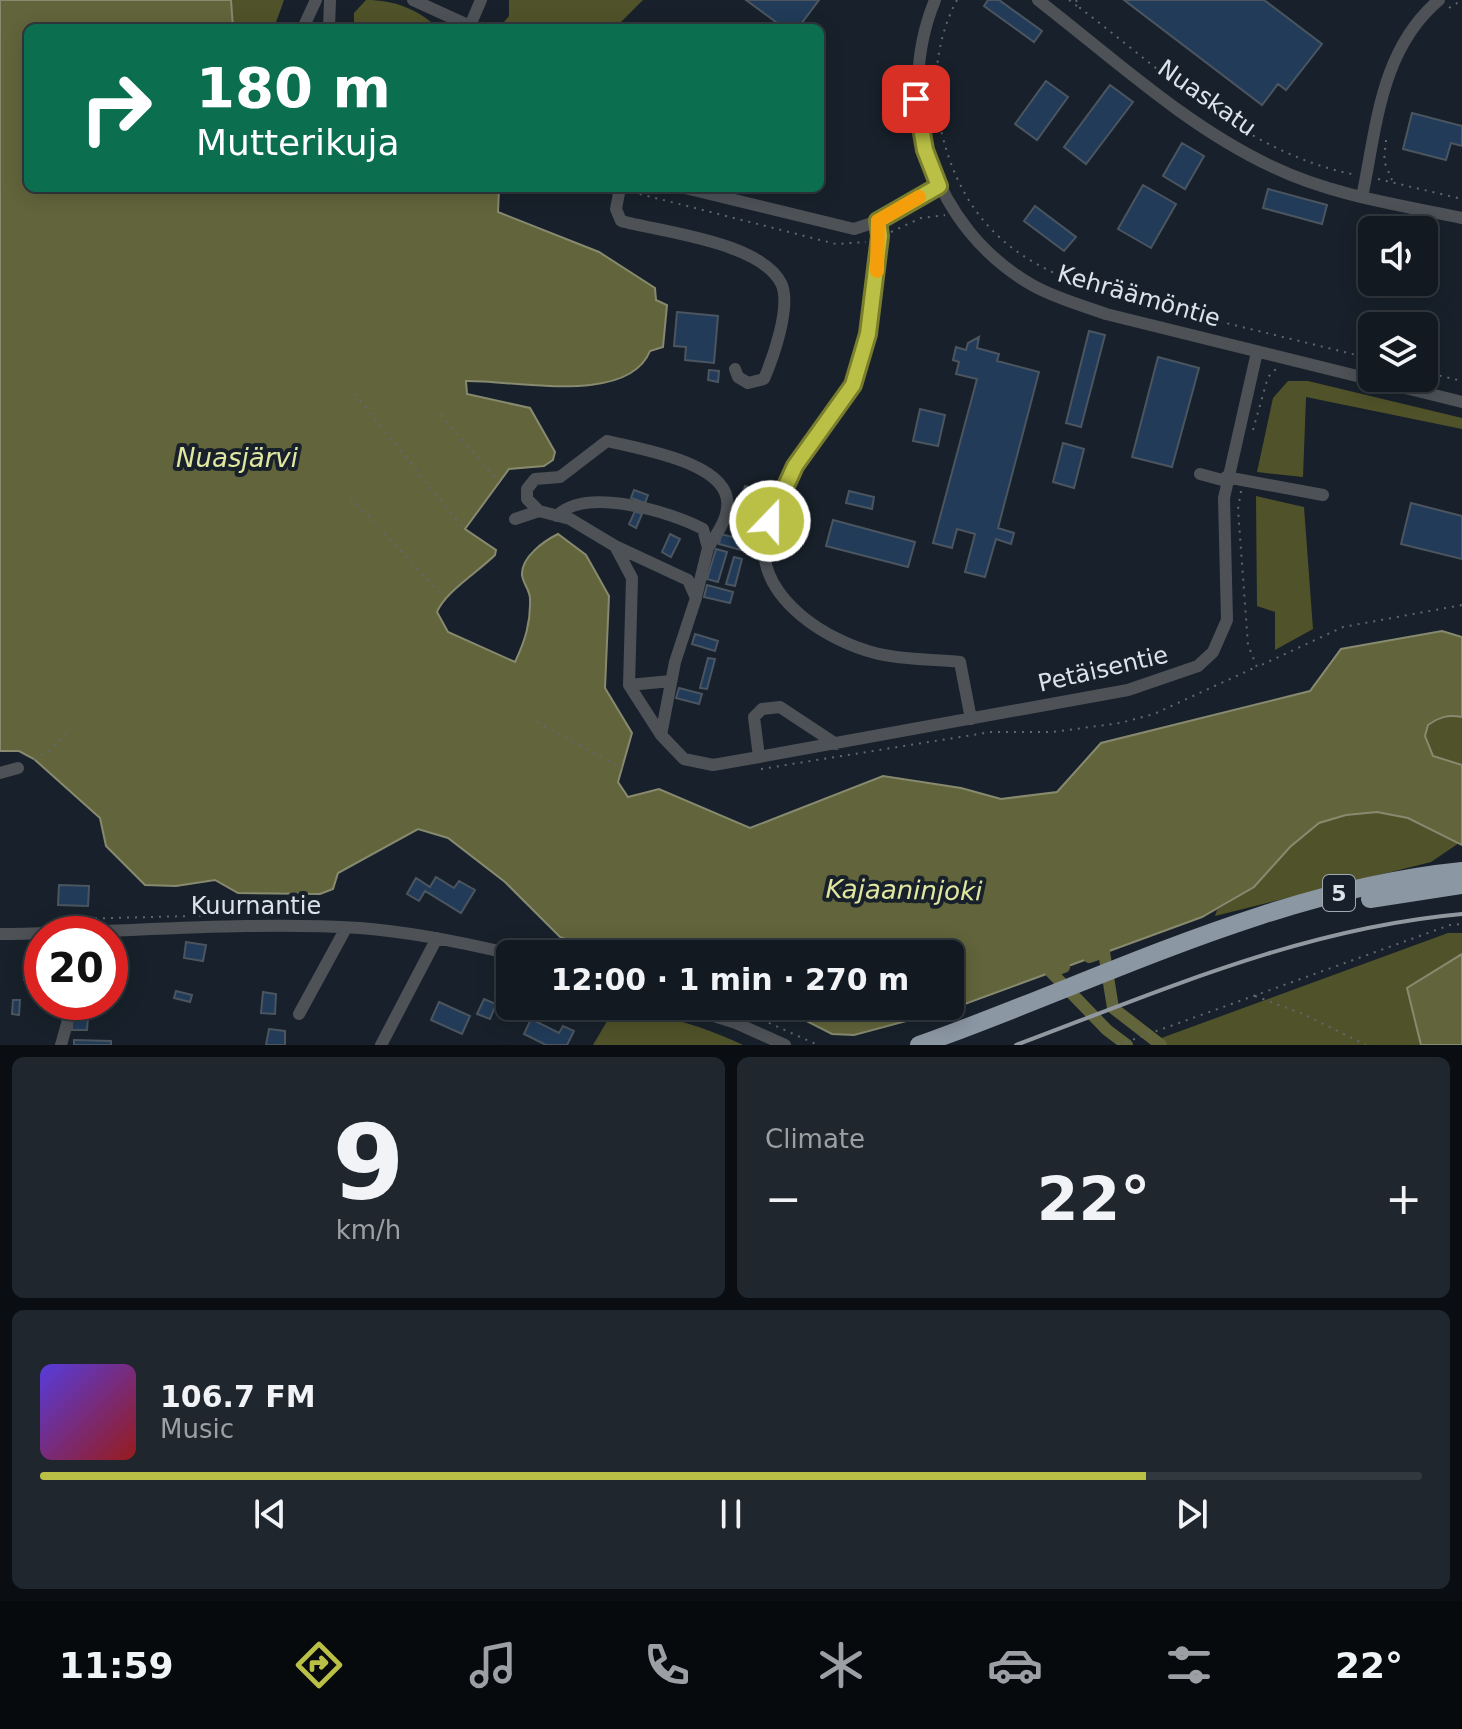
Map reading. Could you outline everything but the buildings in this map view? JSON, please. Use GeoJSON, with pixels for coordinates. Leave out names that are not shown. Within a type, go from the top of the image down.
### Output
{"type":"FeatureCollection","features":[{"type":"Feature","properties":{"kind":"highway","name":"5"},"geometry":{"type":"LineString","coordinates":[[919,1045],[1244,922],[1438,880],[1462,871]]}},
{"type":"Feature","properties":{"kind":"highway","name":"5"},"geometry":{"type":"LineString","coordinates":[[1438,880],[1462,885]]}},
{"type":"Feature","properties":{"kind":"street"},"geometry":{"type":"LineString","coordinates":[[305,24],[316,0]]}},
{"type":"Feature","properties":{"kind":"street"},"geometry":{"type":"LineString","coordinates":[[329,24],[330,0]]}},
{"type":"Feature","properties":{"kind":"street"},"geometry":{"type":"LineString","coordinates":[[413,0],[464,24]]}},
{"type":"Feature","properties":{"kind":"street"},"geometry":{"type":"LineString","coordinates":[[471,24],[481,0]]}},
{"type":"Feature","properties":{"kind":"street","name":"Kehräämöntie"},"geometry":{"type":"LineString","coordinates":[[935,0],[918,60],[916,99],[925,150],[939,186],[976,239],[1008,269],[1050,295],[1106,314],[1462,402]]}},
{"type":"Feature","properties":{"kind":"street","name":"Nuaskatu"},"geometry":{"type":"LineString","coordinates":[[1038,0],[1219,139],[1275,169],[1362,197],[1462,218]]}},
{"type":"Feature","properties":{"kind":"street"},"geometry":{"type":"LineString","coordinates":[[1362,197],[1374,130],[1392,64],[1412,26],[1439,0]]}},
{"type":"Feature","properties":{"kind":"street"},"geometry":{"type":"LineString","coordinates":[[701,192],[854,229],[878,221],[939,186]]}},
{"type":"Feature","properties":{"kind":"street"},"geometry":{"type":"LineString","coordinates":[[619,192],[616,209],[621,221],[710,242],[750,256],[781,282],[784,296],[780,323],[774,356],[764,379],[748,383],[738,377],[735,369]]}},
{"type":"Feature","properties":{"kind":"street"},"geometry":{"type":"LineString","coordinates":[[878,221],[880,236],[868,334],[853,385],[795,466],[778,497],[764,546],[774,585],[788,602],[803,617],[851,646],[878,654],[960,662],[971,719]]}},
{"type":"Feature","properties":{"kind":"street","name":"Petäisentie"},"geometry":{"type":"LineString","coordinates":[[629,685],[661,735],[684,759],[697,764],[753,759],[1128,690],[1182,674],[1213,652],[1227,620],[1226,479],[1257,352]]}},
{"type":"Feature","properties":{"kind":"street"},"geometry":{"type":"LineString","coordinates":[[661,735],[671,681],[696,598],[708,548],[728,508],[724,487],[712,473],[659,454],[607,441],[560,477],[535,479],[527,489],[527,499],[539,511],[570,519],[615,546],[688,580],[696,598]]}},
{"type":"Feature","properties":{"kind":"street"},"geometry":{"type":"LineString","coordinates":[[1200,474],[1323,495]]}},
{"type":"Feature","properties":{"kind":"street"},"geometry":{"type":"LineString","coordinates":[[557,516],[565,508],[603,501],[682,517],[703,529],[708,548]]}},
{"type":"Feature","properties":{"kind":"street"},"geometry":{"type":"LineString","coordinates":[[515,519],[539,511]]}},
{"type":"Feature","properties":{"kind":"street"},"geometry":{"type":"LineString","coordinates":[[615,546],[632,578],[629,685],[671,681]]}},
{"type":"Feature","properties":{"kind":"street"},"geometry":{"type":"LineString","coordinates":[[753,759],[754,717],[762,709],[780,707],[836,744]]}},
{"type":"Feature","properties":{"kind":"street"},"geometry":{"type":"LineString","coordinates":[[0,773],[18,768]]}},
{"type":"Feature","properties":{"kind":"street","name":"Kuurnantie"},"geometry":{"type":"LineString","coordinates":[[128,931],[214,926],[346,928],[437,938],[496,951]]}},
{"type":"Feature","properties":{"kind":"street"},"geometry":{"type":"LineString","coordinates":[[299,1014],[346,928]]}},
{"type":"Feature","properties":{"kind":"street","name":"Kuurnantie"},"geometry":{"type":"LineString","coordinates":[[0,934],[24,934]]}},
{"type":"Feature","properties":{"kind":"street"},"geometry":{"type":"LineString","coordinates":[[381,1045],[437,938]]}},
{"type":"Feature","properties":{"kind":"street"},"geometry":{"type":"LineString","coordinates":[[61,1045],[68,1020]]}},
{"type":"Feature","properties":{"kind":"street"},"geometry":{"type":"LineString","coordinates":[[726,1020],[785,1045]]}},
{"type":"Feature","properties":{"kind":"path"},"geometry":{"type":"LineString","coordinates":[[957,0],[938,56],[938,119],[955,174],[970,202],[1004,241],[1066,281],[1358,356]]}},
{"type":"Feature","properties":{"kind":"path"},"geometry":{"type":"LineString","coordinates":[[1069,0],[1236,126],[1309,164],[1462,199]]}},
{"type":"Feature","properties":{"kind":"path"},"geometry":{"type":"LineString","coordinates":[[1076,0],[1080,8]]}},
{"type":"Feature","properties":{"kind":"path"},"geometry":{"type":"LineString","coordinates":[[1440,17],[1462,0]]}},
{"type":"Feature","properties":{"kind":"path"},"geometry":{"type":"LineString","coordinates":[[1386,139],[1384,161],[1393,182]]}},
{"type":"Feature","properties":{"kind":"path"},"geometry":{"type":"LineString","coordinates":[[1252,434],[1268,377],[1281,357],[1285,338]]}},
{"type":"Feature","properties":{"kind":"path"},"geometry":{"type":"LineString","coordinates":[[1438,375],[1462,381]]}},
{"type":"Feature","properties":{"kind":"path"},"geometry":{"type":"LineString","coordinates":[[355,394],[464,529]]}},
{"type":"Feature","properties":{"kind":"path"},"geometry":{"type":"LineString","coordinates":[[441,415],[499,482]]}},
{"type":"Feature","properties":{"kind":"path"},"geometry":{"type":"LineString","coordinates":[[1243,479],[1238,509],[1240,539],[1248,645],[1257,667]]}},
{"type":"Feature","properties":{"kind":"path"},"geometry":{"type":"LineString","coordinates":[[351,498],[444,597]]}},
{"type":"Feature","properties":{"kind":"path"},"geometry":{"type":"LineString","coordinates":[[753,759],[764,770],[979,734],[1053,732],[1120,723],[1154,714],[1343,627],[1462,605]]}},
{"type":"Feature","properties":{"kind":"path"},"geometry":{"type":"LineString","coordinates":[[537,722],[622,768]]}},
{"type":"Feature","properties":{"kind":"path"},"geometry":{"type":"LineString","coordinates":[[34,759],[52,749],[66,733]]}},
{"type":"Feature","properties":{"kind":"path"},"geometry":{"type":"LineString","coordinates":[[1118,1045],[1450,925],[1462,924]]}},
{"type":"Feature","properties":{"kind":"path"},"geometry":{"type":"LineString","coordinates":[[1254,996],[1303,1014],[1366,1045]]}},
{"type":"Feature","properties":{"kind":"path"},"geometry":{"type":"LineString","coordinates":[[764,1020],[818,1045]]}},
{"type":"Feature","properties":{"kind":"shaded area"},"geometry":{"type":"Polygon","coordinates":[[[231,0],[284,0],[275,24],[233,24],[231,0]]]}},
{"type":"Feature","properties":{"kind":"shaded area"},"geometry":{"type":"Polygon","coordinates":[[[366,0],[387,2],[405,7],[433,24],[354,24],[354,13],[366,0]]]}},
{"type":"Feature","properties":{"kind":"shaded area"},"geometry":{"type":"Polygon","coordinates":[[[509,0],[643,0],[619,24],[502,24],[509,16],[509,0]]]}},
{"type":"Feature","properties":{"kind":"shaded area"},"geometry":{"type":"Polygon","coordinates":[[[1288,381],[1308,381],[1462,418],[1462,429],[1306,397],[1303,477],[1257,472],[1273,398],[1288,381]]]}},
{"type":"Feature","properties":{"kind":"shaded area"},"geometry":{"type":"Polygon","coordinates":[[[1256,496],[1304,507],[1313,629],[1275,650],[1275,612],[1257,606],[1256,496]]]}},
{"type":"Feature","properties":{"kind":"shaded area"},"geometry":{"type":"Polygon","coordinates":[[[1451,714],[1462,717],[1462,765],[1433,756],[1425,736],[1428,725],[1451,714]]]}},
{"type":"Feature","properties":{"kind":"shaded area"},"geometry":{"type":"Polygon","coordinates":[[[1377,812],[1408,818],[1459,843],[1431,862],[1215,916],[1217,910],[1254,887],[1290,847],[1319,823],[1346,815],[1377,812]]]}},
{"type":"Feature","properties":{"kind":"shaded area"},"geometry":{"type":"Polygon","coordinates":[[[1448,933],[1462,933],[1462,954],[1407,988],[1421,1045],[1161,1045],[1156,1040],[1448,933]]]}},
{"type":"Feature","properties":{"kind":"shaded area"},"geometry":{"type":"Polygon","coordinates":[[[608,1020],[671,1020],[743,1045],[593,1045],[608,1020]]]}},
{"type":"Feature","properties":{"kind":"water","name":"Nuasjärvi"},"geometry":{"type":"Polygon","coordinates":[[[0,0],[231,0],[233,24],[24,24],[24,192],[499,192],[498,212],[599,252],[655,288],[656,300],[667,305],[663,347],[650,351],[638,368],[619,379],[567,386],[466,381],[467,394],[530,408],[555,452],[553,460],[544,466],[509,469],[465,529],[496,550],[495,555],[454,590],[437,612],[448,632],[515,662],[529,616],[530,596],[522,575],[525,562],[540,545],[558,534],[586,555],[609,596],[605,688],[632,733],[618,782],[628,797],[659,789],[750,828],[883,776],[961,788],[1001,799],[1057,792],[1101,743],[1310,691],[1341,649],[1442,631],[1462,637],[1462,717],[1448,716],[1436,720],[1428,725],[1425,736],[1433,756],[1462,765],[1462,845],[1408,818],[1377,812],[1346,815],[1319,823],[1290,847],[1254,887],[1202,917],[964,1004],[964,940],[568,940],[560,937],[505,882],[448,838],[418,829],[338,873],[333,889],[320,894],[238,893],[215,880],[176,886],[145,885],[106,846],[100,818],[34,759],[19,751],[0,751],[0,0]]]}},
{"type":"Feature","properties":{"kind":"water"},"geometry":{"type":"Polygon","coordinates":[[[1462,954],[1462,1045],[1421,1045],[1407,988],[1462,954]]]}},
{"type":"Feature","properties":{"kind":"water","name":"Nuasjärvi"},"geometry":{"type":"Polygon","coordinates":[[[804,1020],[910,1020],[854,1035],[832,1034],[804,1020]]]}},
{"type":"Feature","properties":{"kind":"waterway"},"geometry":{"type":"LineString","coordinates":[[1089,957],[1104,952],[1113,1008],[1161,1045]]}},
{"type":"Feature","properties":{"kind":"waterway"},"geometry":{"type":"LineString","coordinates":[[1064,967],[1051,972],[1107,1030],[1127,1045]]}},
{"type":"Feature","properties":{"kind":"railway"},"geometry":{"type":"LineString","coordinates":[[1016,1045],[1180,983],[1290,947],[1404,921],[1462,914]]}},
{"type":"Feature","properties":{"kind":"slow traffic"},"geometry":{"type":"LineString","coordinates":[[877,271],[878,221],[919,197]]}},
{"type":"Feature","properties":{"kind":"route"},"geometry":{"type":"LineString","coordinates":[[770,521],[778,497],[795,466],[853,385],[868,334],[877,272],[878,221],[939,186],[925,150],[916,99]]}},
{"type":"Feature","properties":{"kind":"water label","name":"Kajaaninjoki"},"geometry":{"type":"Point","coordinates":[904,890]}}]}
